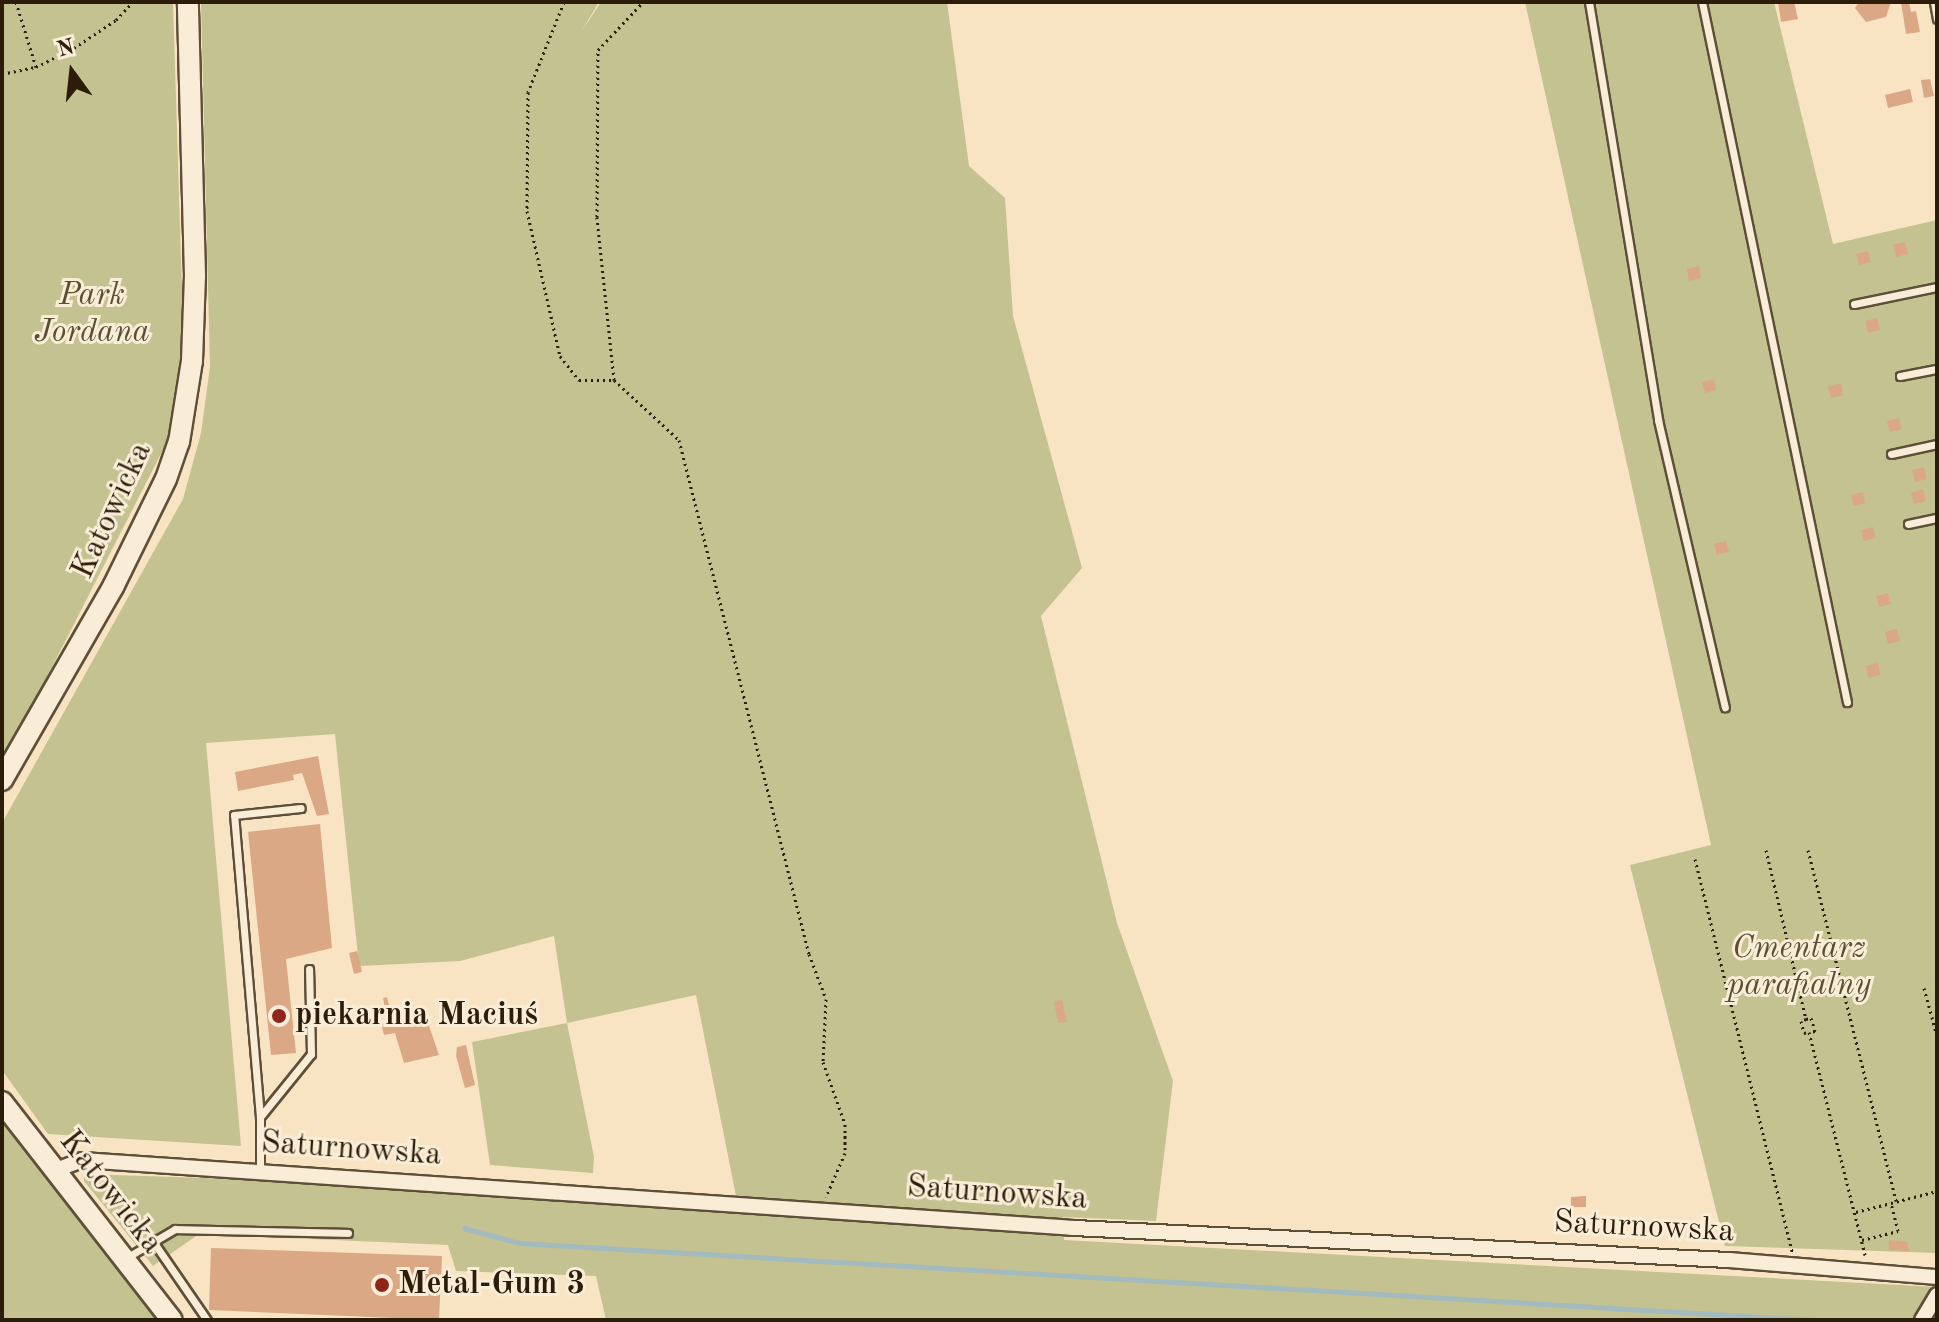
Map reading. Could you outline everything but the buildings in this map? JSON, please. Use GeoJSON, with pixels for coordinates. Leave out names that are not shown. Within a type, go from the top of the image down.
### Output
{"type":"FeatureCollection","features":[{"type":"Feature","properties":{"kind":"street","name":"Katowicka"},"geometry":{"type":"LineString","coordinates":[[2,780],[113,587],[166,479],[179,442],[192,361],[195,276],[188,2]]}},
{"type":"Feature","properties":{"kind":"street","name":"Katowicka"},"geometry":{"type":"LineString","coordinates":[[2,1102],[172,1320]]}},
{"type":"Feature","properties":{"kind":"street","name":"Saturnowska"},"geometry":{"type":"LineString","coordinates":[[56,1170],[82,1160],[820,1211],[1729,1260],[1937,1277]]}},
{"type":"Feature","properties":{"kind":"street"},"geometry":{"type":"LineString","coordinates":[[1922,1320],[1937,1295]]}},
{"type":"Feature","properties":{"kind":"lane"},"geometry":{"type":"LineString","coordinates":[[1589,2],[1658,420],[1725,707]]}},
{"type":"Feature","properties":{"kind":"lane"},"geometry":{"type":"LineString","coordinates":[[1702,2],[1847,702]]}},
{"type":"Feature","properties":{"kind":"lane"},"geometry":{"type":"LineString","coordinates":[[1934,2],[1937,19]]}},
{"type":"Feature","properties":{"kind":"lane"},"geometry":{"type":"LineString","coordinates":[[1854,304],[1937,287]]}},
{"type":"Feature","properties":{"kind":"lane"},"geometry":{"type":"LineString","coordinates":[[1900,376],[1937,369]]}},
{"type":"Feature","properties":{"kind":"lane"},"geometry":{"type":"LineString","coordinates":[[1891,454],[1937,444]]}},
{"type":"Feature","properties":{"kind":"lane"},"geometry":{"type":"LineString","coordinates":[[1908,524],[1937,518]]}},
{"type":"Feature","properties":{"kind":"lane"},"geometry":{"type":"LineString","coordinates":[[260,1171],[260,1117],[234,815],[301,808]]}},
{"type":"Feature","properties":{"kind":"lane"},"geometry":{"type":"LineString","coordinates":[[260,1117],[311,1054],[309,969]]}},
{"type":"Feature","properties":{"kind":"lane"},"geometry":{"type":"LineString","coordinates":[[125,1260],[152,1240],[175,1229],[200,1226],[348,1233]]}},
{"type":"Feature","properties":{"kind":"lane"},"geometry":{"type":"LineString","coordinates":[[152,1240],[207,1320]]}},
{"type":"Feature","properties":{"kind":"path"},"geometry":{"type":"LineString","coordinates":[[16,2],[36,67]]}},
{"type":"Feature","properties":{"kind":"path"},"geometry":{"type":"LineString","coordinates":[[2,74],[36,67],[116,20],[133,2]]}},
{"type":"Feature","properties":{"kind":"path"},"geometry":{"type":"LineString","coordinates":[[564,2],[528,92],[527,211],[560,356],[579,380],[614,380]]}},
{"type":"Feature","properties":{"kind":"path"},"geometry":{"type":"LineString","coordinates":[[643,2],[598,50],[597,217],[614,380],[679,440],[809,954],[826,999],[823,1062],[845,1124],[845,1153],[820,1211]]}},
{"type":"Feature","properties":{"kind":"path"},"geometry":{"type":"LineString","coordinates":[[1766,850],[1806,1019],[1801,1021],[1804,1033],[1809,1032],[1862,1240],[1898,1231],[1808,850]]}},
{"type":"Feature","properties":{"kind":"path"},"geometry":{"type":"LineString","coordinates":[[1695,859],[1794,1259]]}},
{"type":"Feature","properties":{"kind":"path"},"geometry":{"type":"LineString","coordinates":[[1924,988],[1937,1036]]}},
{"type":"Feature","properties":{"kind":"path"},"geometry":{"type":"LineString","coordinates":[[1855,1212],[1937,1191]]}},
{"type":"Feature","properties":{"kind":"green space","name":"Park Jordana"},"geometry":{"type":"Polygon","coordinates":[[[2,2],[173,2],[184,357],[167,442],[2,765],[2,2]]]}},
{"type":"Feature","properties":{"kind":"green space"},"geometry":{"type":"Polygon","coordinates":[[[201,2],[599,2],[581,32],[601,2],[947,2],[969,166],[1005,198],[1013,316],[1082,568],[1041,616],[1117,923],[1173,1081],[1156,1221],[1063,1217],[1064,1240],[1937,1287],[1937,1320],[606,1320],[596,1276],[456,1271],[448,1245],[199,1234],[153,1266],[84,1181],[84,1174],[736,1196],[696,995],[567,1023],[554,936],[460,961],[359,966],[335,734],[206,743],[241,1146],[48,1134],[2,1070],[2,823],[183,499],[201,433],[210,367],[201,2]]]}},
{"type":"Feature","properties":{"kind":"green space","name":"Cmentarz parafialny"},"geometry":{"type":"Polygon","coordinates":[[[1525,2],[1774,2],[1833,244],[1937,220],[1937,1253],[1725,1246],[1630,865],[1711,845],[1525,2]]]}},
{"type":"Feature","properties":{"kind":"green space"},"geometry":{"type":"Polygon","coordinates":[[[567,1023],[594,1157],[593,1173],[490,1165],[472,1042],[567,1023]]]}},
{"type":"Feature","properties":{"kind":"green space"},"geometry":{"type":"Polygon","coordinates":[[[2,1116],[53,1182],[159,1320],[2,1320],[2,1116]]]}},
{"type":"Feature","properties":{"kind":"waterway"},"geometry":{"type":"LineString","coordinates":[[464,1228],[519,1243],[1815,1320]]}},
{"type":"Feature","properties":{"kind":"place","name":"piekarnia Maciuś"},"geometry":{"type":"Point","coordinates":[279,1016]}},
{"type":"Feature","properties":{"kind":"place","name":"Metal-Gum 3"},"geometry":{"type":"Point","coordinates":[382,1285]}}]}
